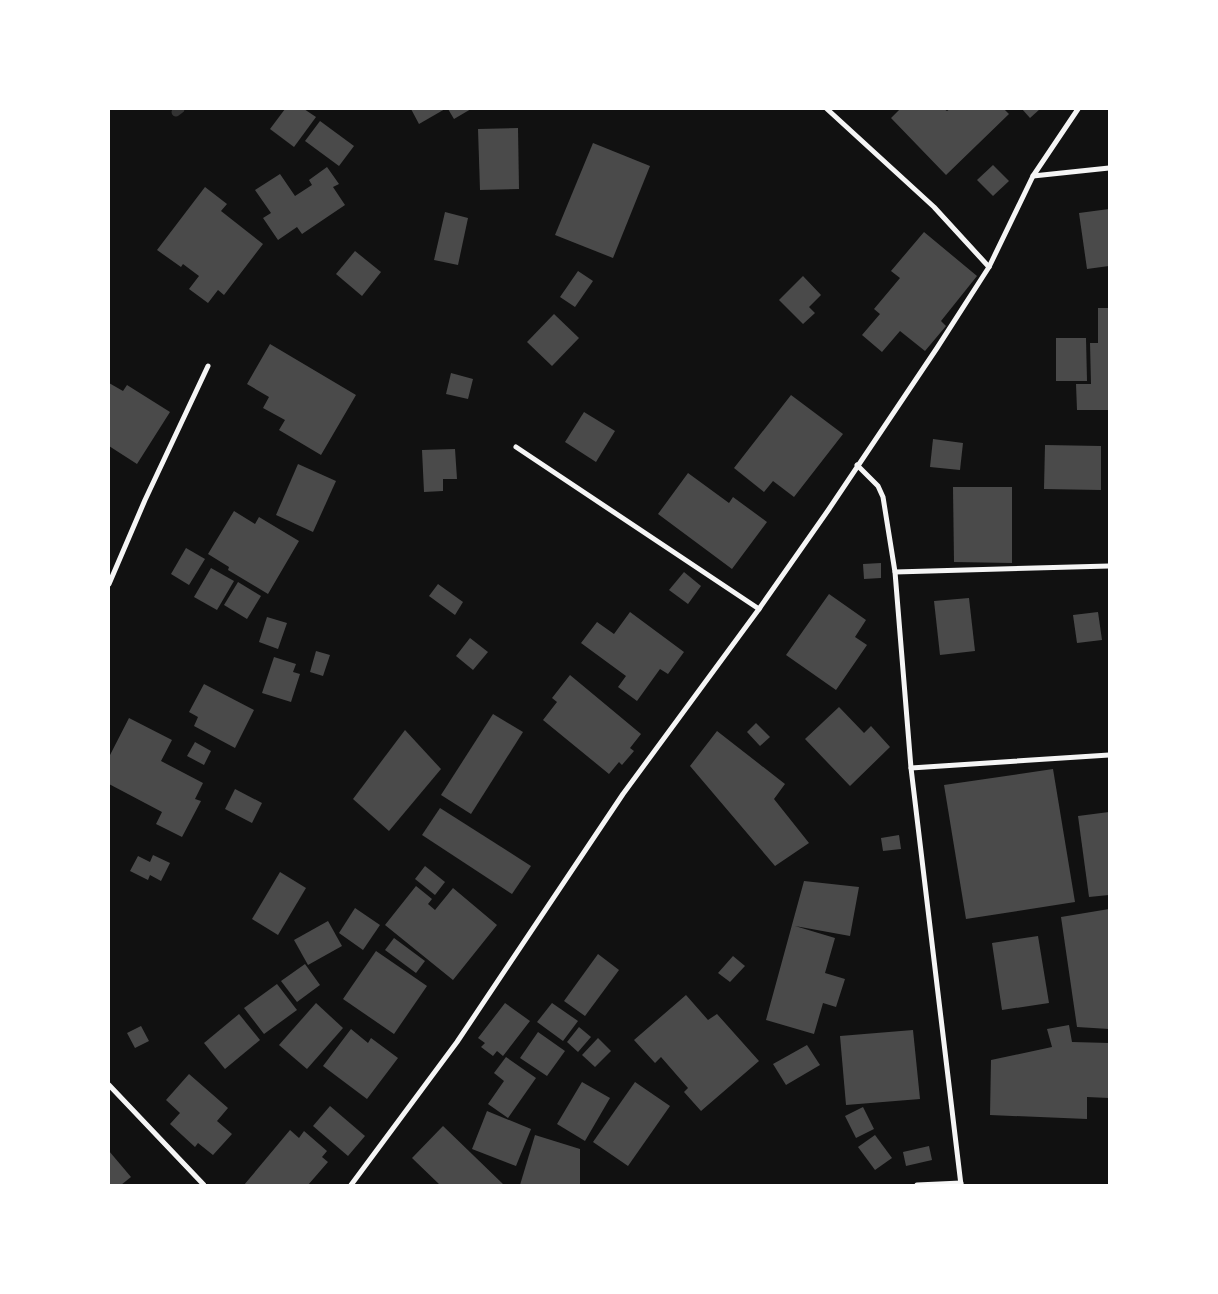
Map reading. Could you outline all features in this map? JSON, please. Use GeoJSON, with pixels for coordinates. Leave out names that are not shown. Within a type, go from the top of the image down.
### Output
{"type":"FeatureCollection","features":[{"type":"Feature","properties":{"kind":"street"},"geometry":{"type":"LineString","coordinates":[[827,109],[934,207],[989,267]]}},
{"type":"Feature","properties":{"kind":"street"},"geometry":{"type":"LineString","coordinates":[[352,1185],[457,1042],[622,794],[759,609],[829,509],[989,267],[1033,176],[1078,109]]}},
{"type":"Feature","properties":{"kind":"street"},"geometry":{"type":"LineString","coordinates":[[1033,176],[1109,168]]}},
{"type":"Feature","properties":{"kind":"street"},"geometry":{"type":"LineString","coordinates":[[109,584],[145,500],[208,366]]}},
{"type":"Feature","properties":{"kind":"street"},"geometry":{"type":"LineString","coordinates":[[516,447],[759,609]]}},
{"type":"Feature","properties":{"kind":"street"},"geometry":{"type":"LineString","coordinates":[[857,465],[878,486],[883,497],[895,572],[911,768],[961,1184],[917,1185]]}},
{"type":"Feature","properties":{"kind":"street"},"geometry":{"type":"LineString","coordinates":[[895,572],[1109,566]]}},
{"type":"Feature","properties":{"kind":"street"},"geometry":{"type":"LineString","coordinates":[[911,768],[1109,756]]}},
{"type":"Feature","properties":{"kind":"street"},"geometry":{"type":"LineString","coordinates":[[111,1087],[204,1185]]}},
{"type":"Feature","properties":{"kind":"building"},"geometry":{"type":"Polygon","coordinates":[[[285,109],[304,109],[316,117],[294,147],[270,129],[285,109]]]}},
{"type":"Feature","properties":{"kind":"building"},"geometry":{"type":"Polygon","coordinates":[[[411,109],[445,109],[419,124],[411,109]]]}},
{"type":"Feature","properties":{"kind":"building"},"geometry":{"type":"Polygon","coordinates":[[[448,109],[471,109],[454,119],[448,109]]]}},
{"type":"Feature","properties":{"kind":"building"},"geometry":{"type":"Polygon","coordinates":[[[900,109],[944,109],[947,111],[950,109],[1004,109],[1009,114],[946,175],[891,118],[900,109]]]}},
{"type":"Feature","properties":{"kind":"building"},"geometry":{"type":"Polygon","coordinates":[[[1022,109],[1040,109],[1030,118],[1022,109]]]}},
{"type":"Feature","properties":{"kind":"building"},"geometry":{"type":"Polygon","coordinates":[[[320,121],[354,146],[339,166],[305,141],[320,121]]]}},
{"type":"Feature","properties":{"kind":"building"},"geometry":{"type":"Polygon","coordinates":[[[518,128],[519,189],[480,190],[478,129],[518,128]]]}},
{"type":"Feature","properties":{"kind":"building"},"geometry":{"type":"Polygon","coordinates":[[[593,143],[650,166],[613,258],[555,235],[593,143]]]}},
{"type":"Feature","properties":{"kind":"building"},"geometry":{"type":"Polygon","coordinates":[[[993,165],[1009,181],[993,196],[977,180],[993,165]]]}},
{"type":"Feature","properties":{"kind":"building"},"geometry":{"type":"Polygon","coordinates":[[[327,167],[339,184],[333,187],[345,205],[302,234],[297,227],[278,240],[263,218],[271,213],[255,190],[280,174],[295,196],[312,185],[309,180],[327,167]]]}},
{"type":"Feature","properties":{"kind":"building"},"geometry":{"type":"Polygon","coordinates":[[[205,187],[227,204],[221,211],[263,244],[224,295],[218,290],[208,303],[189,289],[199,276],[183,264],[181,267],[157,250],[205,187]]]}},
{"type":"Feature","properties":{"kind":"building"},"geometry":{"type":"Polygon","coordinates":[[[1109,209],[1109,266],[1087,269],[1079,213],[1109,209]]]}},
{"type":"Feature","properties":{"kind":"building"},"geometry":{"type":"Polygon","coordinates":[[[445,212],[468,218],[458,265],[434,260],[445,212]]]}},
{"type":"Feature","properties":{"kind":"building"},"geometry":{"type":"Polygon","coordinates":[[[924,232],[977,276],[941,321],[946,326],[925,351],[900,331],[882,352],[862,335],[880,314],[874,309],[900,278],[891,271],[924,232]]]}},
{"type":"Feature","properties":{"kind":"building"},"geometry":{"type":"Polygon","coordinates":[[[355,251],[381,272],[362,296],[336,274],[355,251]]]}},
{"type":"Feature","properties":{"kind":"building"},"geometry":{"type":"Polygon","coordinates":[[[578,271],[593,281],[575,307],[560,297],[578,271]]]}},
{"type":"Feature","properties":{"kind":"building"},"geometry":{"type":"Polygon","coordinates":[[[803,276],[821,295],[809,307],[815,313],[803,324],[779,300],[803,276]]]}},
{"type":"Feature","properties":{"kind":"building"},"geometry":{"type":"Polygon","coordinates":[[[1098,308],[1109,308],[1109,410],[1077,410],[1076,384],[1091,384],[1090,343],[1098,343],[1098,308]]]}},
{"type":"Feature","properties":{"kind":"building"},"geometry":{"type":"Polygon","coordinates":[[[554,314],[579,338],[552,366],[527,342],[554,314]]]}},
{"type":"Feature","properties":{"kind":"building"},"geometry":{"type":"Polygon","coordinates":[[[1056,338],[1086,338],[1087,381],[1056,381],[1056,338]]]}},
{"type":"Feature","properties":{"kind":"building"},"geometry":{"type":"Polygon","coordinates":[[[270,344],[356,395],[321,455],[279,430],[285,420],[263,408],[269,397],[247,384],[270,344]]]}},
{"type":"Feature","properties":{"kind":"building"},"geometry":{"type":"Polygon","coordinates":[[[451,373],[473,379],[468,399],[446,394],[451,373]]]}},
{"type":"Feature","properties":{"kind":"building"},"geometry":{"type":"Polygon","coordinates":[[[109,383],[123,391],[127,385],[170,412],[137,464],[109,446],[109,383]]]}},
{"type":"Feature","properties":{"kind":"building"},"geometry":{"type":"Polygon","coordinates":[[[791,395],[843,434],[794,497],[773,481],[764,492],[734,468],[791,395]]]}},
{"type":"Feature","properties":{"kind":"building"},"geometry":{"type":"Polygon","coordinates":[[[584,412],[615,431],[596,462],[565,442],[584,412]]]}},
{"type":"Feature","properties":{"kind":"building"},"geometry":{"type":"Polygon","coordinates":[[[933,439],[963,443],[960,470],[930,467],[933,439]]]}},
{"type":"Feature","properties":{"kind":"building"},"geometry":{"type":"Polygon","coordinates":[[[1045,445],[1101,446],[1101,490],[1044,489],[1045,445]]]}},
{"type":"Feature","properties":{"kind":"building"},"geometry":{"type":"Polygon","coordinates":[[[455,449],[457,479],[443,479],[443,491],[424,492],[422,450],[455,449]]]}},
{"type":"Feature","properties":{"kind":"building"},"geometry":{"type":"Polygon","coordinates":[[[298,464],[336,481],[313,532],[276,515],[298,464]]]}},
{"type":"Feature","properties":{"kind":"building"},"geometry":{"type":"Polygon","coordinates":[[[688,473],[729,503],[733,497],[767,522],[732,569],[658,514],[688,473]]]}},
{"type":"Feature","properties":{"kind":"building"},"geometry":{"type":"Polygon","coordinates":[[[953,487],[1012,487],[1012,563],[954,562],[953,487]]]}},
{"type":"Feature","properties":{"kind":"building"},"geometry":{"type":"Polygon","coordinates":[[[234,511],[255,524],[259,517],[299,541],[268,594],[228,570],[229,567],[208,554],[234,511]]]}},
{"type":"Feature","properties":{"kind":"building"},"geometry":{"type":"Polygon","coordinates":[[[186,548],[205,559],[189,585],[171,574],[186,548]]]}},
{"type":"Feature","properties":{"kind":"building"},"geometry":{"type":"Polygon","coordinates":[[[881,563],[881,578],[864,579],[863,564],[881,563]]]}},
{"type":"Feature","properties":{"kind":"building"},"geometry":{"type":"Polygon","coordinates":[[[211,568],[234,581],[217,610],[194,597],[211,568]]]}},
{"type":"Feature","properties":{"kind":"building"},"geometry":{"type":"Polygon","coordinates":[[[684,572],[701,586],[688,604],[669,590],[684,572]]]}},
{"type":"Feature","properties":{"kind":"building"},"geometry":{"type":"Polygon","coordinates":[[[238,582],[261,596],[247,619],[224,605],[238,582]]]}},
{"type":"Feature","properties":{"kind":"building"},"geometry":{"type":"Polygon","coordinates":[[[438,584],[463,602],[455,615],[429,596],[438,584]]]}},
{"type":"Feature","properties":{"kind":"building"},"geometry":{"type":"Polygon","coordinates":[[[829,594],[866,620],[855,637],[867,645],[836,690],[786,655],[829,594]]]}},
{"type":"Feature","properties":{"kind":"building"},"geometry":{"type":"Polygon","coordinates":[[[969,598],[975,651],[940,655],[934,601],[969,598]]]}},
{"type":"Feature","properties":{"kind":"building"},"geometry":{"type":"Polygon","coordinates":[[[630,612],[684,652],[668,674],[660,669],[637,701],[618,687],[626,676],[581,643],[597,622],[614,634],[630,612]]]}},
{"type":"Feature","properties":{"kind":"building"},"geometry":{"type":"Polygon","coordinates":[[[1098,612],[1102,640],[1077,643],[1073,615],[1098,612]]]}},
{"type":"Feature","properties":{"kind":"building"},"geometry":{"type":"Polygon","coordinates":[[[267,617],[287,623],[278,649],[259,642],[267,617]]]}},
{"type":"Feature","properties":{"kind":"building"},"geometry":{"type":"Polygon","coordinates":[[[470,638],[488,652],[473,670],[456,656],[470,638]]]}},
{"type":"Feature","properties":{"kind":"building"},"geometry":{"type":"Polygon","coordinates":[[[316,651],[330,655],[323,676],[310,672],[316,651]]]}},
{"type":"Feature","properties":{"kind":"building"},"geometry":{"type":"Polygon","coordinates":[[[274,657],[296,664],[293,672],[300,674],[291,702],[262,693],[274,657]]]}},
{"type":"Feature","properties":{"kind":"building"},"geometry":{"type":"Polygon","coordinates":[[[570,675],[641,734],[630,748],[634,751],[622,765],[619,762],[609,774],[543,720],[557,702],[552,698],[570,675]]]}},
{"type":"Feature","properties":{"kind":"building"},"geometry":{"type":"Polygon","coordinates":[[[204,684],[254,710],[235,748],[194,726],[198,717],[189,712],[204,684]]]}},
{"type":"Feature","properties":{"kind":"building"},"geometry":{"type":"Polygon","coordinates":[[[839,707],[864,733],[871,726],[890,747],[850,786],[805,739],[839,707]]]}},
{"type":"Feature","properties":{"kind":"building"},"geometry":{"type":"Polygon","coordinates":[[[493,714],[523,732],[471,814],[441,795],[493,714]]]}},
{"type":"Feature","properties":{"kind":"building"},"geometry":{"type":"Polygon","coordinates":[[[129,718],[172,740],[161,761],[203,783],[195,799],[201,801],[182,837],[156,824],[162,812],[109,784],[109,757],[129,718]]]}},
{"type":"Feature","properties":{"kind":"building"},"geometry":{"type":"Polygon","coordinates":[[[756,723],[770,737],[760,746],[747,732],[756,723]]]}},
{"type":"Feature","properties":{"kind":"building"},"geometry":{"type":"Polygon","coordinates":[[[405,730],[441,769],[389,831],[353,799],[405,730]]]}},
{"type":"Feature","properties":{"kind":"building"},"geometry":{"type":"Polygon","coordinates":[[[717,731],[785,784],[774,799],[809,843],[775,866],[690,766],[717,731]]]}},
{"type":"Feature","properties":{"kind":"building"},"geometry":{"type":"Polygon","coordinates":[[[195,742],[211,751],[204,765],[187,756],[195,742]]]}},
{"type":"Feature","properties":{"kind":"building"},"geometry":{"type":"Polygon","coordinates":[[[1053,769],[1075,902],[966,919],[944,785],[1053,769]]]}},
{"type":"Feature","properties":{"kind":"building"},"geometry":{"type":"Polygon","coordinates":[[[235,789],[262,803],[252,823],[225,809],[235,789]]]}},
{"type":"Feature","properties":{"kind":"building"},"geometry":{"type":"Polygon","coordinates":[[[440,808],[531,866],[512,894],[422,835],[440,808]]]}},
{"type":"Feature","properties":{"kind":"building"},"geometry":{"type":"Polygon","coordinates":[[[1109,812],[1109,895],[1089,897],[1078,816],[1109,812]]]}},
{"type":"Feature","properties":{"kind":"building"},"geometry":{"type":"Polygon","coordinates":[[[899,835],[901,849],[883,851],[881,838],[899,835]]]}},
{"type":"Feature","properties":{"kind":"building"},"geometry":{"type":"Polygon","coordinates":[[[153,855],[170,863],[161,881],[150,875],[148,880],[130,871],[138,856],[150,862],[153,855]]]}},
{"type":"Feature","properties":{"kind":"building"},"geometry":{"type":"Polygon","coordinates":[[[425,866],[445,882],[435,895],[415,879],[425,866]]]}},
{"type":"Feature","properties":{"kind":"building"},"geometry":{"type":"Polygon","coordinates":[[[280,872],[306,888],[278,935],[252,919],[280,872]]]}},
{"type":"Feature","properties":{"kind":"building"},"geometry":{"type":"Polygon","coordinates":[[[804,881],[859,887],[850,936],[795,926],[835,938],[825,973],[845,979],[836,1007],[823,1003],[814,1034],[766,1020],[804,881]]]}},
{"type":"Feature","properties":{"kind":"building"},"geometry":{"type":"Polygon","coordinates":[[[416,886],[432,899],[428,904],[435,910],[453,888],[497,925],[453,980],[385,925],[416,886]]]}},
{"type":"Feature","properties":{"kind":"building"},"geometry":{"type":"Polygon","coordinates":[[[355,908],[380,925],[363,950],[339,933],[355,908]]]}},
{"type":"Feature","properties":{"kind":"building"},"geometry":{"type":"Polygon","coordinates":[[[1109,909],[1109,1029],[1077,1027],[1061,917],[1109,909]]]}},
{"type":"Feature","properties":{"kind":"building"},"geometry":{"type":"Polygon","coordinates":[[[328,921],[342,946],[308,965],[294,940],[328,921]]]}},
{"type":"Feature","properties":{"kind":"building"},"geometry":{"type":"Polygon","coordinates":[[[1038,936],[1049,1003],[1002,1010],[992,943],[1038,936]]]}},
{"type":"Feature","properties":{"kind":"building"},"geometry":{"type":"Polygon","coordinates":[[[394,938],[425,961],[416,973],[385,950],[394,938]]]}},
{"type":"Feature","properties":{"kind":"building"},"geometry":{"type":"Polygon","coordinates":[[[376,951],[427,986],[394,1034],[343,999],[376,951]]]}},
{"type":"Feature","properties":{"kind":"building"},"geometry":{"type":"Polygon","coordinates":[[[598,954],[619,970],[585,1016],[564,1001],[598,954]]]}},
{"type":"Feature","properties":{"kind":"building"},"geometry":{"type":"Polygon","coordinates":[[[733,956],[745,966],[730,982],[718,973],[733,956]]]}},
{"type":"Feature","properties":{"kind":"building"},"geometry":{"type":"Polygon","coordinates":[[[305,964],[320,985],[297,1002],[281,981],[305,964]]]}},
{"type":"Feature","properties":{"kind":"building"},"geometry":{"type":"Polygon","coordinates":[[[277,984],[297,1010],[264,1034],[244,1008],[277,984]]]}},
{"type":"Feature","properties":{"kind":"building"},"geometry":{"type":"Polygon","coordinates":[[[686,995],[708,1020],[717,1014],[759,1061],[701,1111],[684,1092],[688,1088],[661,1057],[655,1063],[634,1040],[686,995]]]}},
{"type":"Feature","properties":{"kind":"building"},"geometry":{"type":"Polygon","coordinates":[[[316,1003],[343,1028],[307,1069],[279,1045],[316,1003]]]}},
{"type":"Feature","properties":{"kind":"building"},"geometry":{"type":"Polygon","coordinates":[[[505,1003],[530,1021],[503,1056],[497,1051],[493,1056],[481,1047],[485,1043],[478,1038],[505,1003]]]}},
{"type":"Feature","properties":{"kind":"building"},"geometry":{"type":"Polygon","coordinates":[[[552,1003],[578,1021],[563,1041],[537,1022],[552,1003]]]}},
{"type":"Feature","properties":{"kind":"building"},"geometry":{"type":"Polygon","coordinates":[[[239,1014],[260,1040],[225,1069],[204,1043],[239,1014]]]}},
{"type":"Feature","properties":{"kind":"building"},"geometry":{"type":"Polygon","coordinates":[[[1069,1025],[1072,1042],[1109,1043],[1109,1098],[1087,1097],[1087,1119],[990,1115],[991,1060],[1052,1047],[1047,1029],[1069,1025]]]}},
{"type":"Feature","properties":{"kind":"building"},"geometry":{"type":"Polygon","coordinates":[[[141,1026],[149,1041],[135,1048],[127,1033],[141,1026]]]}},
{"type":"Feature","properties":{"kind":"building"},"geometry":{"type":"Polygon","coordinates":[[[579,1027],[591,1037],[578,1052],[567,1042],[579,1027]]]}},
{"type":"Feature","properties":{"kind":"building"},"geometry":{"type":"Polygon","coordinates":[[[351,1029],[368,1043],[371,1038],[398,1058],[367,1099],[323,1066],[351,1029]]]}},
{"type":"Feature","properties":{"kind":"building"},"geometry":{"type":"Polygon","coordinates":[[[913,1030],[920,1099],[846,1105],[840,1036],[913,1030]]]}},
{"type":"Feature","properties":{"kind":"building"},"geometry":{"type":"Polygon","coordinates":[[[538,1032],[565,1051],[547,1076],[520,1058],[538,1032]]]}},
{"type":"Feature","properties":{"kind":"building"},"geometry":{"type":"Polygon","coordinates":[[[598,1038],[611,1051],[595,1067],[582,1055],[598,1038]]]}},
{"type":"Feature","properties":{"kind":"building"},"geometry":{"type":"Polygon","coordinates":[[[807,1045],[820,1065],[786,1085],[773,1064],[807,1045]]]}},
{"type":"Feature","properties":{"kind":"building"},"geometry":{"type":"Polygon","coordinates":[[[506,1057],[536,1078],[508,1118],[488,1104],[504,1081],[494,1073],[506,1057]]]}},
{"type":"Feature","properties":{"kind":"building"},"geometry":{"type":"Polygon","coordinates":[[[189,1074],[228,1108],[217,1121],[232,1134],[213,1155],[198,1143],[195,1147],[170,1124],[180,1113],[166,1100],[189,1074]]]}},
{"type":"Feature","properties":{"kind":"building"},"geometry":{"type":"Polygon","coordinates":[[[582,1082],[610,1098],[585,1141],[557,1124],[582,1082]]]}},
{"type":"Feature","properties":{"kind":"building"},"geometry":{"type":"Polygon","coordinates":[[[635,1082],[670,1106],[628,1166],[593,1142],[635,1082]]]}},
{"type":"Feature","properties":{"kind":"building"},"geometry":{"type":"Polygon","coordinates":[[[330,1106],[365,1136],[348,1156],[313,1126],[330,1106]]]}},
{"type":"Feature","properties":{"kind":"building"},"geometry":{"type":"Polygon","coordinates":[[[863,1107],[874,1129],[856,1138],[845,1116],[863,1107]]]}},
{"type":"Feature","properties":{"kind":"building"},"geometry":{"type":"Polygon","coordinates":[[[487,1111],[531,1129],[516,1166],[472,1149],[487,1111]]]}},
{"type":"Feature","properties":{"kind":"building"},"geometry":{"type":"Polygon","coordinates":[[[443,1126],[504,1185],[440,1185],[412,1158],[443,1126]]]}},
{"type":"Feature","properties":{"kind":"building"},"geometry":{"type":"Polygon","coordinates":[[[290,1130],[299,1138],[304,1131],[327,1151],[322,1157],[328,1162],[308,1185],[244,1185],[290,1130]]]}},
{"type":"Feature","properties":{"kind":"building"},"geometry":{"type":"Polygon","coordinates":[[[535,1135],[580,1149],[580,1185],[520,1185],[535,1135]]]}},
{"type":"Feature","properties":{"kind":"building"},"geometry":{"type":"Polygon","coordinates":[[[875,1135],[892,1158],[875,1170],[858,1147],[875,1135]]]}},
{"type":"Feature","properties":{"kind":"building"},"geometry":{"type":"Polygon","coordinates":[[[929,1146],[932,1160],[906,1166],[903,1152],[929,1146]]]}},
{"type":"Feature","properties":{"kind":"building"},"geometry":{"type":"Polygon","coordinates":[[[109,1151],[131,1177],[121,1185],[109,1185],[109,1151]]]}},
{"type":"Feature","properties":{"kind":"waterway"},"geometry":{"type":"LineString","coordinates":[[176,112],[180,109]]}}]}
